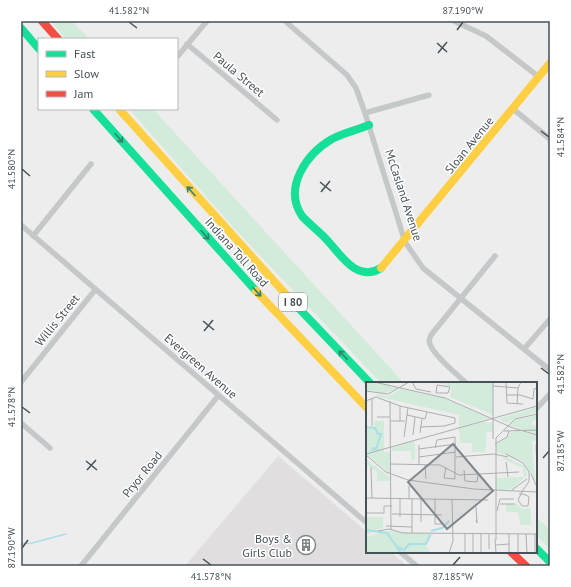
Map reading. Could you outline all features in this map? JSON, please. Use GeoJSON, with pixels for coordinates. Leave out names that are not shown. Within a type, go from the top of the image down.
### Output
{"type":"FeatureCollection","features":[{"type":"Feature","properties":{"kind":"main road"},"geometry":{"type":"LineString","coordinates":[[42,21],[57,38]]}},
{"type":"Feature","properties":{"kind":"main road"},"geometry":{"type":"LineString","coordinates":[[21,28],[38,48]]}},
{"type":"Feature","properties":{"kind":"main road","name":"Sloan Avenue"},"geometry":{"type":"LineString","coordinates":[[369,125],[332,139],[310,158],[296,180],[294,193],[297,208],[351,266],[358,271],[373,272],[383,268],[550,63]]}},
{"type":"Feature","properties":{"kind":"main road","name":"Indiana Toll Road"},"geometry":{"type":"LineString","coordinates":[[94,110],[231,264],[366,407]]}},
{"type":"Feature","properties":{"kind":"main road","name":"Indiana Toll Road"},"geometry":{"type":"LineString","coordinates":[[120,110],[256,263],[369,382]]}},
{"type":"Feature","properties":{"kind":"main road"},"geometry":{"type":"LineString","coordinates":[[537,549],[550,562]]}},
{"type":"Feature","properties":{"kind":"main road"},"geometry":{"type":"LineString","coordinates":[[512,553],[526,566]]}},
{"type":"Feature","properties":{"kind":"street"},"geometry":{"type":"LineString","coordinates":[[178,56],[207,21]]}},
{"type":"Feature","properties":{"kind":"street","name":"McCasland Avenue"},"geometry":{"type":"LineString","coordinates":[[285,21],[347,75],[356,88],[366,113],[405,242],[423,268],[550,370]]}},
{"type":"Feature","properties":{"kind":"street"},"geometry":{"type":"LineString","coordinates":[[454,21],[486,36],[539,77]]}},
{"type":"Feature","properties":{"kind":"street","name":"Paula Street"},"geometry":{"type":"LineString","coordinates":[[187,44],[277,120]]}},
{"type":"Feature","properties":{"kind":"street"},"geometry":{"type":"LineString","coordinates":[[366,113],[428,95]]}},
{"type":"Feature","properties":{"kind":"street"},"geometry":{"type":"LineString","coordinates":[[513,109],[550,139]]}},
{"type":"Feature","properties":{"kind":"street"},"geometry":{"type":"LineString","coordinates":[[33,236],[91,164]]}},
{"type":"Feature","properties":{"kind":"street","name":"Evergreen Avenue"},"geometry":{"type":"LineString","coordinates":[[21,225],[366,522]]}},
{"type":"Feature","properties":{"kind":"street"},"geometry":{"type":"LineString","coordinates":[[465,382],[435,352],[430,345],[429,340],[431,335],[494,256]]}},
{"type":"Feature","properties":{"kind":"street","name":"Willis Street"},"geometry":{"type":"LineString","coordinates":[[21,382],[95,290]]}},
{"type":"Feature","properties":{"kind":"street"},"geometry":{"type":"LineString","coordinates":[[524,349],[550,319]]}},
{"type":"Feature","properties":{"kind":"street"},"geometry":{"type":"LineString","coordinates":[[537,408],[550,394]]}},
{"type":"Feature","properties":{"kind":"street","name":"Pryor Road"},"geometry":{"type":"LineString","coordinates":[[81,566],[218,396]]}},
{"type":"Feature","properties":{"kind":"street"},"geometry":{"type":"LineString","coordinates":[[21,423],[50,448]]}},
{"type":"Feature","properties":{"kind":"street"},"geometry":{"type":"LineString","coordinates":[[401,553],[417,566]]}},
{"type":"Feature","properties":{"kind":"shaded area"},"geometry":{"type":"Polygon","coordinates":[[[278,456],[366,531],[366,553],[392,553],[407,566],[185,566],[278,456]]]}},
{"type":"Feature","properties":{"kind":"green space"},"geometry":{"type":"Polygon","coordinates":[[[50,21],[72,21],[88,38],[65,38],[50,21]]]}},
{"type":"Feature","properties":{"kind":"green space"},"geometry":{"type":"Polygon","coordinates":[[[130,110],[154,110],[403,382],[380,382],[233,227],[130,110]]]}},
{"type":"Feature","properties":{"kind":"green space"},"geometry":{"type":"Polygon","coordinates":[[[537,518],[550,530],[550,549],[537,536],[537,518]]]}},
{"type":"Feature","properties":{"kind":"waterway"},"geometry":{"type":"LineString","coordinates":[[21,544],[32,543],[66,534]]}},
{"type":"Feature","properties":{"kind":"traffic: fast"},"geometry":{"type":"LineString","coordinates":[[21,28],[38,48]]}},
{"type":"Feature","properties":{"kind":"traffic: fast"},"geometry":{"type":"LineString","coordinates":[[94,110],[256,291]]}},
{"type":"Feature","properties":{"kind":"traffic: fast"},"geometry":{"type":"LineString","coordinates":[[369,125],[341,135],[322,145],[306,163],[300,173],[296,183],[295,194],[297,205],[302,216],[350,265],[357,270],[364,272],[372,272],[381,268]]}},
{"type":"Feature","properties":{"kind":"traffic: fast"},"geometry":{"type":"LineString","coordinates":[[290,299],[369,382]]}},
{"type":"Feature","properties":{"kind":"traffic: fast"},"geometry":{"type":"LineString","coordinates":[[537,549],[550,562]]}},
{"type":"Feature","properties":{"kind":"traffic: slow"},"geometry":{"type":"LineString","coordinates":[[381,268],[550,63]]}},
{"type":"Feature","properties":{"kind":"traffic: slow"},"geometry":{"type":"LineString","coordinates":[[120,110],[290,299]]}},
{"type":"Feature","properties":{"kind":"traffic: slow"},"geometry":{"type":"LineString","coordinates":[[256,291],[366,407]]}},
{"type":"Feature","properties":{"kind":"traffic: jam"},"geometry":{"type":"LineString","coordinates":[[42,21],[57,38]]}},
{"type":"Feature","properties":{"kind":"traffic: jam"},"geometry":{"type":"LineString","coordinates":[[512,553],[526,566]]}},
{"type":"Feature","properties":{"kind":"place","name":"Boys & Girls Club"},"geometry":{"type":"Point","coordinates":[306,545]}}]}
